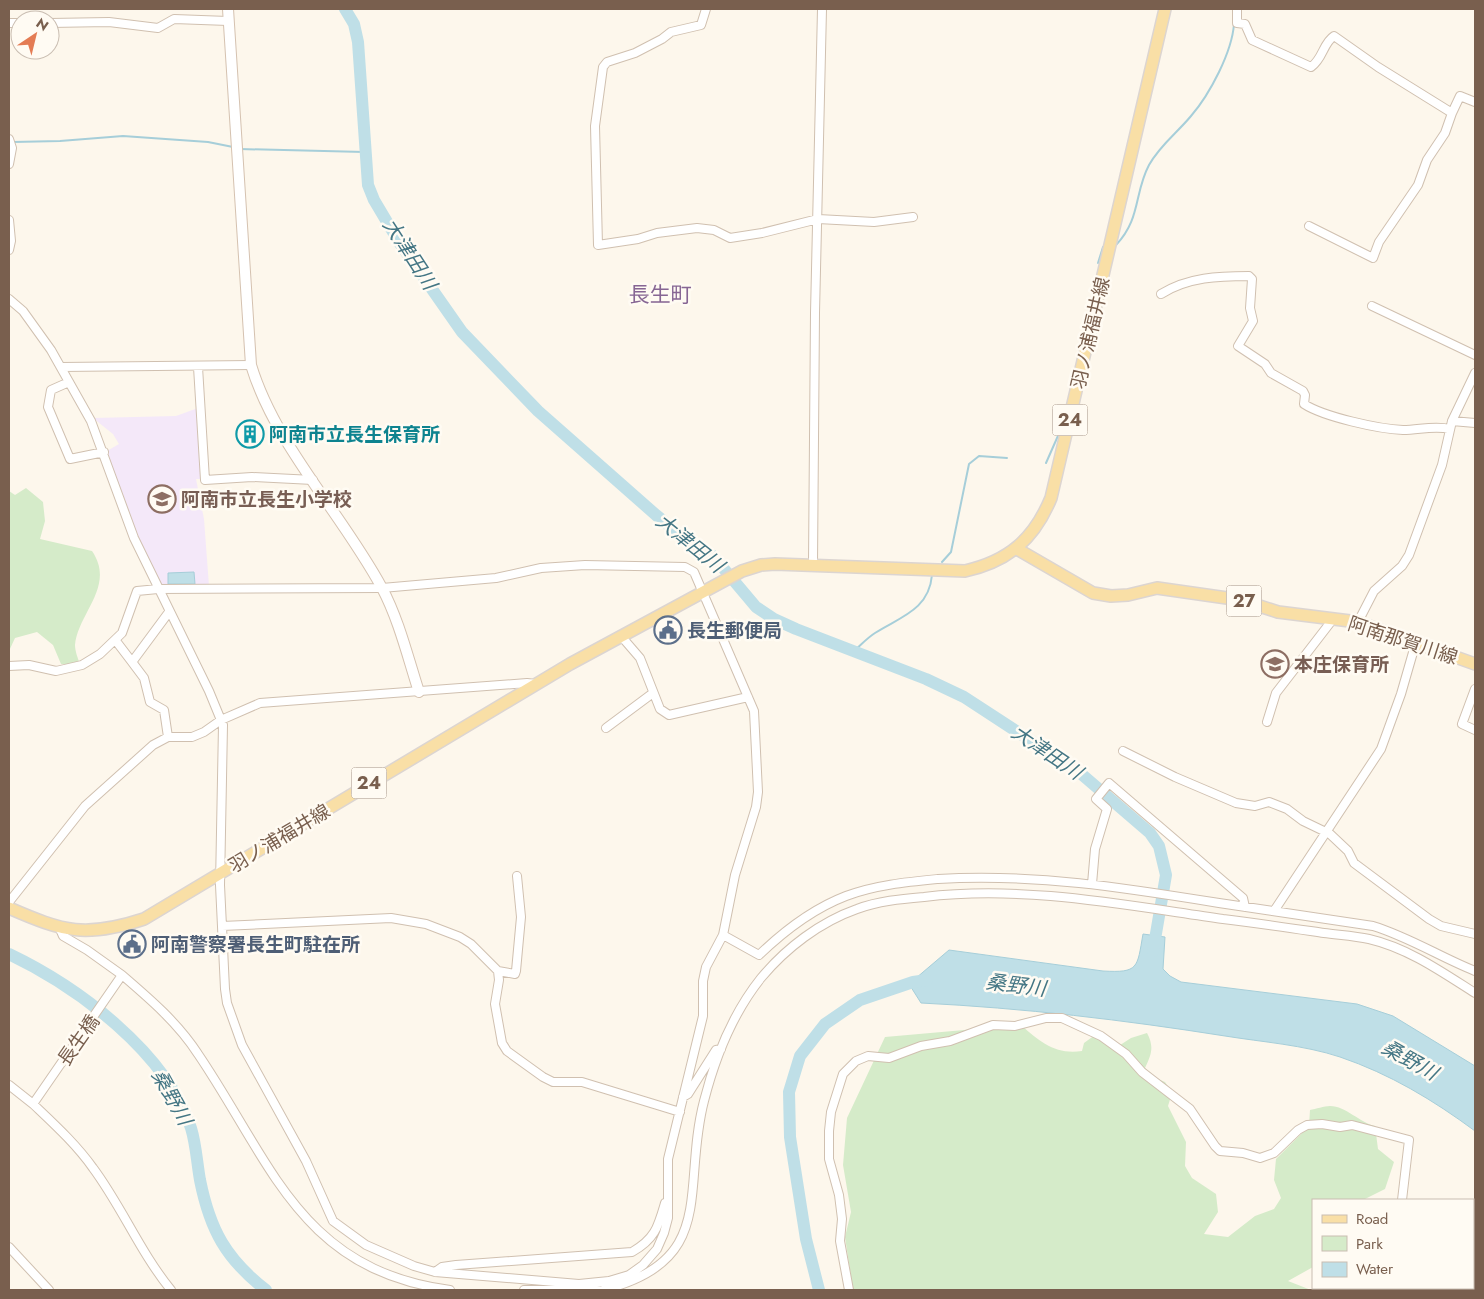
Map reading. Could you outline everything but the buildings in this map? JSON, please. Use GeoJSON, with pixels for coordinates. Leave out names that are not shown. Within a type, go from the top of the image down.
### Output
{"type":"FeatureCollection","features":[{"type":"Feature","properties":{"kind":"main road","name":"羽ノ浦福井線"},"geometry":{"type":"LineString","coordinates":[[9,908],[60,929],[98,931],[115,929],[144,919],[536,684],[720,582],[742,572],[768,564],[813,564],[965,571],[985,566],[1017,549],[1044,516],[1051,498],[1165,9]]}},
{"type":"Feature","properties":{"kind":"main road","name":"阿南那賀川線"},"geometry":{"type":"LineString","coordinates":[[1017,549],[1093,593],[1111,596],[1162,588],[1241,600],[1278,612],[1358,622],[1475,664]]}},
{"type":"Feature","properties":{"kind":"street"},"geometry":{"type":"LineString","coordinates":[[228,9],[251,365],[258,386],[280,429],[382,588],[401,634],[419,692]]}},
{"type":"Feature","properties":{"kind":"street"},"geometry":{"type":"LineString","coordinates":[[706,9],[700,24],[671,32],[662,39],[635,52],[607,62],[603,67],[594,126],[598,245],[638,239],[657,233],[697,228],[714,230],[730,238],[762,233],[818,219],[874,222],[913,217]]}},
{"type":"Feature","properties":{"kind":"street"},"geometry":{"type":"LineString","coordinates":[[813,564],[822,9]]}},
{"type":"Feature","properties":{"kind":"street"},"geometry":{"type":"LineString","coordinates":[[1237,9],[1237,23],[1245,24],[1249,36],[1263,45],[1311,66],[1319,60],[1330,39],[1334,36],[1385,72],[1452,112]]}},
{"type":"Feature","properties":{"kind":"street"},"geometry":{"type":"LineString","coordinates":[[60,23],[109,22],[158,28],[174,19],[228,21]]}},
{"type":"Feature","properties":{"kind":"street"},"geometry":{"type":"LineString","coordinates":[[1309,226],[1373,258],[1379,242],[1418,185],[1427,160],[1445,133],[1460,96],[1475,102]]}},
{"type":"Feature","properties":{"kind":"street"},"geometry":{"type":"LineString","coordinates":[[9,164],[10,142]]}},
{"type":"Feature","properties":{"kind":"street"},"geometry":{"type":"LineString","coordinates":[[9,220],[11,241],[9,250]]}},
{"type":"Feature","properties":{"kind":"street"},"geometry":{"type":"LineString","coordinates":[[1161,294],[1174,286],[1218,275],[1249,276],[1252,279],[1250,308],[1254,321],[1238,346],[1265,364],[1271,373],[1303,391],[1305,395],[1304,404],[1346,419],[1403,430],[1475,422]]}},
{"type":"Feature","properties":{"kind":"street"},"geometry":{"type":"LineString","coordinates":[[9,300],[23,310],[61,367],[91,421],[104,452],[134,538],[223,725],[221,873],[225,989],[232,1020],[242,1045],[306,1161],[334,1221],[366,1246],[414,1266],[435,1272],[598,1290]]}},
{"type":"Feature","properties":{"kind":"street"},"geometry":{"type":"LineString","coordinates":[[1372,306],[1475,355]]}},
{"type":"Feature","properties":{"kind":"street"},"geometry":{"type":"LineString","coordinates":[[61,367],[251,365]]}},
{"type":"Feature","properties":{"kind":"street"},"geometry":{"type":"LineString","coordinates":[[198,367],[205,480],[252,477],[313,480]]}},
{"type":"Feature","properties":{"kind":"street"},"geometry":{"type":"LineString","coordinates":[[1358,622],[1374,591],[1402,566],[1408,555],[1442,465],[1451,425],[1475,372]]}},
{"type":"Feature","properties":{"kind":"street"},"geometry":{"type":"LineString","coordinates":[[69,382],[51,390],[48,407],[70,459],[104,452]]}},
{"type":"Feature","properties":{"kind":"street"},"geometry":{"type":"LineString","coordinates":[[9,666],[30,665],[41,669],[69,669],[82,666],[116,641],[128,623],[137,591],[158,589],[382,588],[496,578],[541,568],[605,565],[684,567],[694,572],[754,711],[758,792],[756,807],[735,875],[723,935],[706,967],[703,982],[703,1016],[668,1159],[668,1218],[657,1249],[644,1265],[629,1274],[579,1288],[524,1290]]}},
{"type":"Feature","properties":{"kind":"street"},"geometry":{"type":"LineString","coordinates":[[132,662],[169,612]]}},
{"type":"Feature","properties":{"kind":"street"},"geometry":{"type":"LineString","coordinates":[[1267,722],[1276,693],[1330,623],[1331,618]]}},
{"type":"Feature","properties":{"kind":"street"},"geometry":{"type":"LineString","coordinates":[[621,636],[640,658],[660,709],[669,715],[748,697]]}},
{"type":"Feature","properties":{"kind":"street"},"geometry":{"type":"LineString","coordinates":[[116,641],[144,678],[150,702],[164,710],[168,737]]}},
{"type":"Feature","properties":{"kind":"street"},"geometry":{"type":"LineString","coordinates":[[1274,911],[1298,872],[1317,848],[1364,772],[1381,750],[1401,694],[1416,642]]}},
{"type":"Feature","properties":{"kind":"street"},"geometry":{"type":"LineString","coordinates":[[9,902],[85,806],[153,745],[168,737],[192,737],[204,732],[221,720],[260,703],[375,692],[419,692],[527,682],[536,684]]}},
{"type":"Feature","properties":{"kind":"street"},"geometry":{"type":"LineString","coordinates":[[1475,688],[1462,724],[1475,730]]}},
{"type":"Feature","properties":{"kind":"street"},"geometry":{"type":"LineString","coordinates":[[606,728],[653,694]]}},
{"type":"Feature","properties":{"kind":"street"},"geometry":{"type":"LineString","coordinates":[[1123,751],[1175,777],[1236,803],[1255,806],[1269,802],[1287,809],[1303,822],[1326,832],[1348,851],[1354,863],[1414,909],[1441,926],[1475,934]]}},
{"type":"Feature","properties":{"kind":"street"},"geometry":{"type":"LineString","coordinates":[[1092,884],[1094,856],[1107,808],[1097,798],[1109,783],[1244,898],[1245,907]]}},
{"type":"Feature","properties":{"kind":"street"},"geometry":{"type":"LineString","coordinates":[[498,971],[515,974],[516,971],[522,917],[517,876]]}},
{"type":"Feature","properties":{"kind":"street"},"geometry":{"type":"LineString","coordinates":[[723,935],[759,955],[794,924],[820,908],[846,896],[897,883],[969,877],[1008,877],[1092,884],[1373,926],[1398,934],[1454,963],[1475,971]]}},
{"type":"Feature","properties":{"kind":"street"},"geometry":{"type":"LineString","coordinates":[[603,1290],[628,1284],[652,1272],[679,1245],[692,1205],[704,1101],[721,1049],[747,996],[764,975],[792,947],[827,922],[858,909],[890,901],[949,894],[1012,894],[1109,901],[1369,939],[1420,959],[1475,993]]}},
{"type":"Feature","properties":{"kind":"street"},"geometry":{"type":"LineString","coordinates":[[222,926],[391,918],[411,921],[460,937],[471,944],[498,971],[500,980],[495,1004],[502,1043],[507,1051],[553,1082],[582,1082],[680,1112]]}},
{"type":"Feature","properties":{"kind":"street"},"geometry":{"type":"LineString","coordinates":[[60,929],[63,936],[87,950],[120,978],[148,997],[188,1040],[277,1183],[312,1226],[344,1250],[394,1277],[426,1287],[450,1290]]}},
{"type":"Feature","properties":{"kind":"street","name":"長生橋"},"geometry":{"type":"LineString","coordinates":[[35,1102],[120,978]]}},
{"type":"Feature","properties":{"kind":"street"},"geometry":{"type":"LineString","coordinates":[[849,1290],[840,1241],[842,1219],[839,1195],[829,1158],[831,1112],[843,1074],[856,1061],[868,1056],[889,1058],[921,1046],[950,1041],[993,1025],[1015,1026],[1046,1018],[1062,1018],[1102,1036],[1126,1054],[1142,1072],[1190,1109],[1220,1151],[1242,1153],[1260,1158],[1268,1156],[1298,1130],[1307,1125],[1322,1124],[1340,1127],[1352,1125],[1409,1140],[1402,1199]]}},
{"type":"Feature","properties":{"kind":"street"},"geometry":{"type":"LineString","coordinates":[[683,1097],[688,1094],[716,1050],[721,1049]]}},
{"type":"Feature","properties":{"kind":"street"},"geometry":{"type":"LineString","coordinates":[[9,1080],[12,1087],[35,1102],[93,1168],[161,1279],[171,1290]]}},
{"type":"Feature","properties":{"kind":"street"},"geometry":{"type":"LineString","coordinates":[[435,1272],[442,1268],[456,1266],[632,1252],[650,1240],[659,1226],[667,1198]]}},
{"type":"Feature","properties":{"kind":"street"},"geometry":{"type":"LineString","coordinates":[[9,1247],[48,1290]]}},
{"type":"Feature","properties":{"kind":"street"},"geometry":{"type":"LineString","coordinates":[[161,1279],[164,1290]]}},
{"type":"Feature","properties":{"kind":"shaded area","name":"阿南市立長生小学校"},"geometry":{"type":"Polygon","coordinates":[[[198,408],[204,479],[196,479],[204,519],[209,586],[163,587],[158,585],[135,532],[107,451],[119,444],[113,434],[93,418],[176,416],[198,408]]]}},
{"type":"Feature","properties":{"kind":"green space"},"geometry":{"type":"Polygon","coordinates":[[[26,488],[43,502],[45,521],[40,539],[92,551],[98,564],[100,576],[98,588],[82,622],[75,645],[80,664],[61,664],[53,645],[37,632],[15,638],[9,651],[9,491],[15,495],[26,488]]]}},
{"type":"Feature","properties":{"kind":"green space"},"geometry":{"type":"Polygon","coordinates":[[[1021,1025],[1049,1046],[1073,1052],[1082,1051],[1084,1043],[1095,1035],[1114,1049],[1131,1038],[1147,1033],[1151,1042],[1151,1050],[1145,1068],[1158,1079],[1165,1082],[1172,1093],[1168,1106],[1186,1142],[1185,1166],[1192,1178],[1216,1194],[1218,1212],[1204,1234],[1228,1237],[1255,1216],[1274,1209],[1281,1198],[1274,1180],[1276,1159],[1309,1126],[1310,1110],[1328,1106],[1336,1107],[1375,1126],[1378,1149],[1394,1162],[1385,1189],[1365,1199],[1312,1199],[1312,1268],[1288,1281],[1311,1290],[853,1290],[845,1237],[851,1212],[843,1165],[847,1118],[885,1037],[1021,1025]]]}},
{"type":"Feature","properties":{"kind":"green space"},"geometry":{"type":"Polygon","coordinates":[[[1474,1226],[1475,1290],[1429,1290],[1474,1289],[1474,1226]]]}},
{"type":"Feature","properties":{"kind":"water"},"geometry":{"type":"Polygon","coordinates":[[[194,572],[195,584],[168,584],[168,573],[194,572]]]}},
{"type":"Feature","properties":{"kind":"water"},"geometry":{"type":"Polygon","coordinates":[[[1143,934],[1165,937],[1163,969],[1170,976],[1181,982],[1357,1004],[1393,1016],[1475,1066],[1475,1131],[1427,1098],[1394,1080],[1376,1071],[1326,1053],[1283,1044],[1111,1020],[1035,1011],[921,1003],[909,984],[949,950],[1103,971],[1124,971],[1134,966],[1137,961],[1143,934]]]}},
{"type":"Feature","properties":{"kind":"waterway","name":"大津田川"},"geometry":{"type":"LineString","coordinates":[[345,9],[354,24],[358,42],[368,185],[374,200],[399,242],[462,332],[538,411],[656,515],[689,542],[713,556],[756,607],[774,619],[796,629],[926,679],[964,697],[1079,772],[1150,833],[1159,846],[1166,875],[1153,951]]}},
{"type":"Feature","properties":{"kind":"waterway"},"geometry":{"type":"LineString","coordinates":[[1116,245],[1130,225],[1144,175],[1149,165],[1158,151],[1198,107],[1219,72],[1225,60],[1234,24]]}},
{"type":"Feature","properties":{"kind":"waterway"},"geometry":{"type":"LineString","coordinates":[[13,142],[60,141],[123,136],[208,142],[233,147]]}},
{"type":"Feature","properties":{"kind":"waterway"},"geometry":{"type":"LineString","coordinates":[[240,149],[364,152]]}},
{"type":"Feature","properties":{"kind":"waterway"},"geometry":{"type":"LineString","coordinates":[[1098,263],[1103,247]]}},
{"type":"Feature","properties":{"kind":"waterway"},"geometry":{"type":"LineString","coordinates":[[1046,463],[1061,429]]}},
{"type":"Feature","properties":{"kind":"waterway"},"geometry":{"type":"LineString","coordinates":[[942,562],[951,552],[969,464],[979,456],[1007,458]]}},
{"type":"Feature","properties":{"kind":"waterway"},"geometry":{"type":"LineString","coordinates":[[854,651],[872,635],[903,617],[919,605],[930,587],[932,575]]}},
{"type":"Feature","properties":{"kind":"waterway","name":"桑野川"},"geometry":{"type":"LineString","coordinates":[[9,954],[63,984],[90,1004],[141,1048],[162,1073],[179,1100],[191,1128],[204,1198],[215,1229],[230,1255],[240,1267],[266,1290]]}},
{"type":"Feature","properties":{"kind":"waterway","name":"桑野川"},"geometry":{"type":"LineString","coordinates":[[819,1290],[806,1239],[790,1137],[789,1092],[800,1056],[825,1024],[860,1000],[913,982],[927,980]]}},
{"type":"Feature","properties":{"kind":"place","name":"阿南市立長生保育所"},"geometry":{"type":"Point","coordinates":[250,434]}},
{"type":"Feature","properties":{"kind":"place","name":"阿南市立長生小学校"},"geometry":{"type":"Point","coordinates":[162,499]}},
{"type":"Feature","properties":{"kind":"place","name":"長生郵便局"},"geometry":{"type":"Point","coordinates":[668,630]}},
{"type":"Feature","properties":{"kind":"place","name":"本庄保育所"},"geometry":{"type":"Point","coordinates":[1275,664]}},
{"type":"Feature","properties":{"kind":"place","name":"阿南警察署長生町駐在所"},"geometry":{"type":"Point","coordinates":[132,944]}},
{"type":"Feature","properties":{"kind":"district","name":"長生町"},"geometry":{"type":"Point","coordinates":[660,295]}}]}
